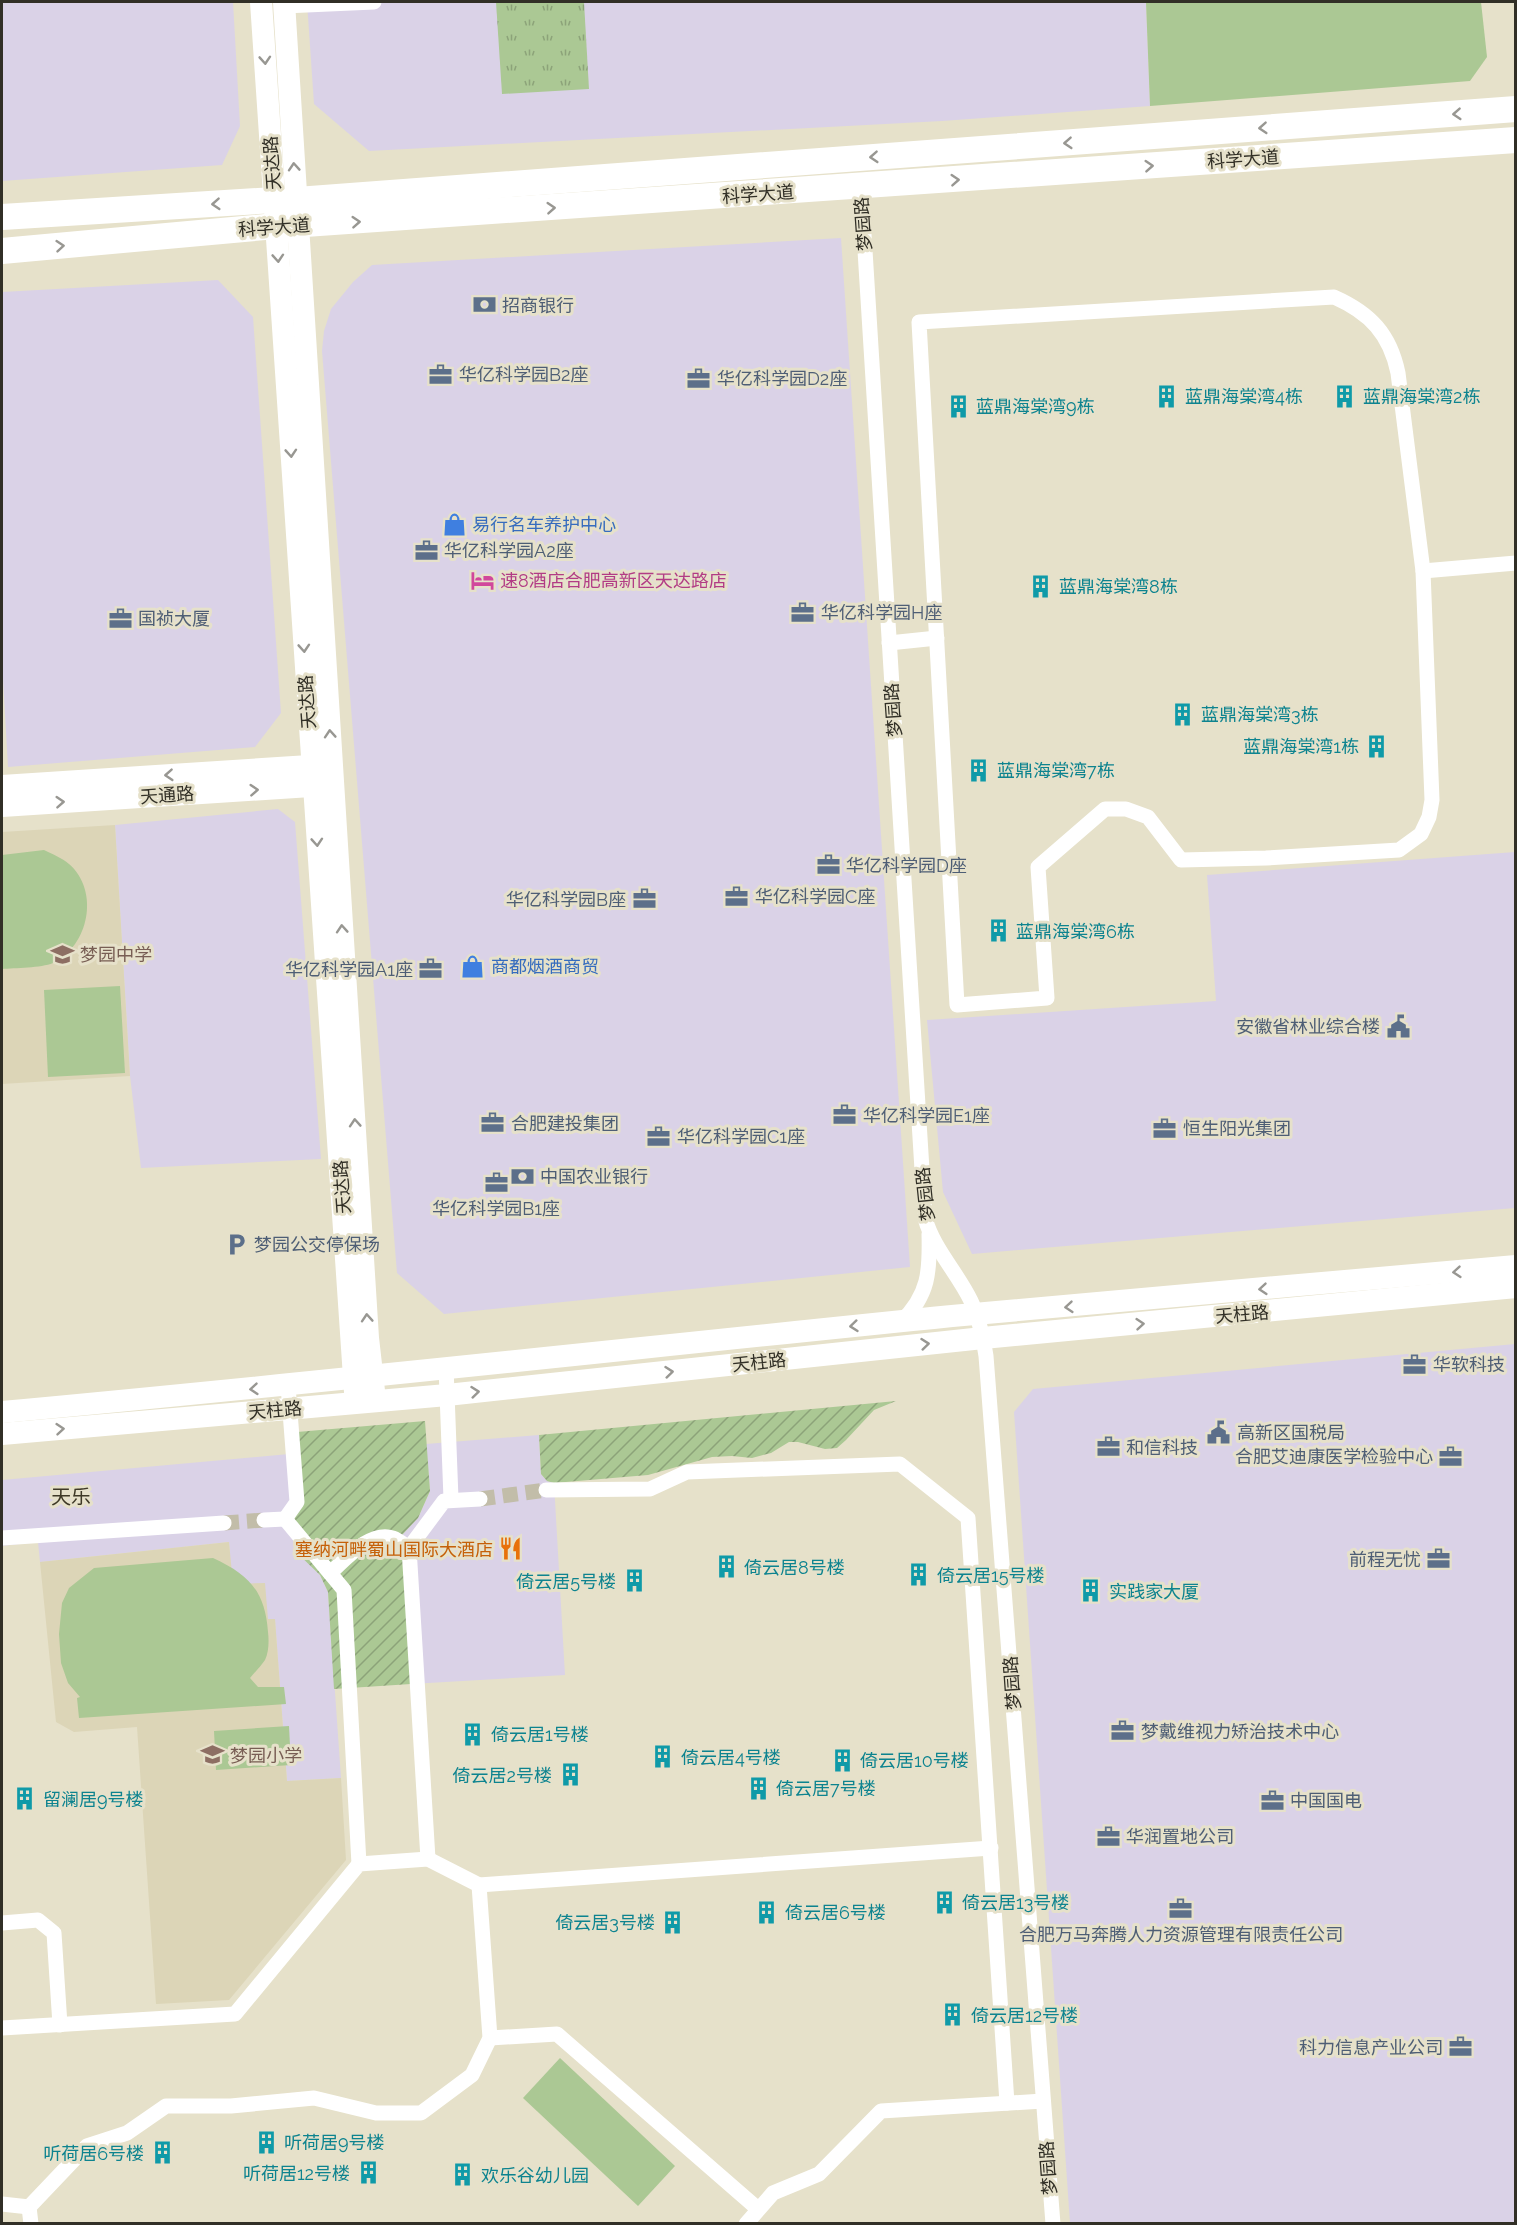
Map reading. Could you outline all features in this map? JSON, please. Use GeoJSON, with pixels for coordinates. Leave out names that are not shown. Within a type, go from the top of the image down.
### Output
{"type":"FeatureCollection","features":[{"type":"Feature","properties":{"kind":"main road","name":"科学大道"},"geometry":{"type":"LineString","coordinates":[[2,217],[285,200],[1515,109]]}},
{"type":"Feature","properties":{"kind":"main road","name":"科学大道"},"geometry":{"type":"LineString","coordinates":[[2,251],[287,226],[1515,140]]}},
{"type":"Feature","properties":{"kind":"street","name":"天达路"},"geometry":{"type":"LineString","coordinates":[[261,2],[287,226],[322,775],[368,1338],[363,1377],[365,1402]]}},
{"type":"Feature","properties":{"kind":"street"},"geometry":{"type":"LineString","coordinates":[[284,4],[374,2]]}},
{"type":"Feature","properties":{"kind":"street","name":"天达路"},"geometry":{"type":"LineString","coordinates":[[284,4],[285,200]]}},
{"type":"Feature","properties":{"kind":"street","name":"梦园路"},"geometry":{"type":"LineString","coordinates":[[861,186],[925,1218],[928,1231],[971,1301],[983,1338],[990,1388],[1053,2223]]}},
{"type":"Feature","properties":{"kind":"street"},"geometry":{"type":"LineString","coordinates":[[1334,297],[1354,306],[1369,316],[1394,352],[1423,571],[1432,800],[1430,817],[1420,834],[1398,850],[1266,858],[1181,860],[1148,817],[1126,809],[1105,809],[1038,867],[1047,998],[957,1005],[920,322],[1334,297]]}},
{"type":"Feature","properties":{"kind":"street"},"geometry":{"type":"LineString","coordinates":[[1423,571],[1515,563]]}},
{"type":"Feature","properties":{"kind":"street"},"geometry":{"type":"LineString","coordinates":[[889,642],[937,638]]}},
{"type":"Feature","properties":{"kind":"street","name":"天通路"},"geometry":{"type":"LineString","coordinates":[[2,786],[322,775]]}},
{"type":"Feature","properties":{"kind":"street","name":"天通路"},"geometry":{"type":"LineString","coordinates":[[2,806],[322,775]]}},
{"type":"Feature","properties":{"kind":"street"},"geometry":{"type":"LineString","coordinates":[[901,1322],[923,1294],[930,1264],[928,1231]]}},
{"type":"Feature","properties":{"kind":"street","name":"天柱路"},"geometry":{"type":"LineString","coordinates":[[2,1412],[288,1386],[446,1367],[901,1322],[1515,1266]]}},
{"type":"Feature","properties":{"kind":"street","name":"天柱路"},"geometry":{"type":"LineString","coordinates":[[2,1434],[447,1395],[983,1338],[1515,1287]]}},
{"type":"Feature","properties":{"kind":"street"},"geometry":{"type":"LineString","coordinates":[[446,1367],[451,1499]]}},
{"type":"Feature","properties":{"kind":"street"},"geometry":{"type":"LineString","coordinates":[[285,1519],[297,1502],[288,1386]]}},
{"type":"Feature","properties":{"kind":"street"},"geometry":{"type":"LineString","coordinates":[[546,1490],[650,1489],[687,1472],[900,1464],[968,1518],[992,1848],[1007,2103]]}},
{"type":"Feature","properties":{"kind":"street"},"geometry":{"type":"LineString","coordinates":[[428,1860],[409,1548],[444,1501],[480,1499]]}},
{"type":"Feature","properties":{"kind":"street"},"geometry":{"type":"LineString","coordinates":[[264,1520],[285,1519]]}},
{"type":"Feature","properties":{"kind":"street"},"geometry":{"type":"LineString","coordinates":[[2,2028],[235,2014],[359,1864],[344,1590],[285,1519]]}},
{"type":"Feature","properties":{"kind":"street"},"geometry":{"type":"LineString","coordinates":[[2,1538],[224,1523]]}},
{"type":"Feature","properties":{"kind":"street"},"geometry":{"type":"LineString","coordinates":[[330,1573],[364,1544],[378,1538],[392,1538],[409,1548]]}},
{"type":"Feature","properties":{"kind":"street"},"geometry":{"type":"LineString","coordinates":[[359,1864],[428,1860],[479,1885],[992,1848]]}},
{"type":"Feature","properties":{"kind":"street"},"geometry":{"type":"LineString","coordinates":[[30,2223],[29,2206],[87,2146],[128,2133],[166,2106],[231,2106],[314,2098],[376,2113],[421,2113],[472,2075],[490,2038],[479,1885]]}},
{"type":"Feature","properties":{"kind":"street"},"geometry":{"type":"LineString","coordinates":[[2,1923],[38,1920],[54,1933],[60,2025]]}},
{"type":"Feature","properties":{"kind":"street"},"geometry":{"type":"LineString","coordinates":[[490,2038],[557,2034],[758,2209]]}},
{"type":"Feature","properties":{"kind":"street"},"geometry":{"type":"LineString","coordinates":[[746,2223],[772,2193],[819,2174],[881,2111],[1043,2101]]}},
{"type":"Feature","properties":{"kind":"street"},"geometry":{"type":"LineString","coordinates":[[2,2204],[29,2206]]}},
{"type":"Feature","properties":{"kind":"shaded area"},"geometry":{"type":"Polygon","coordinates":[[[2,2],[233,2],[240,126],[222,165],[2,181],[2,2]]]}},
{"type":"Feature","properties":{"kind":"shaded area"},"geometry":{"type":"Polygon","coordinates":[[[307,2],[1146,2],[1150,106],[942,121],[369,151],[314,104],[307,2]]]}},
{"type":"Feature","properties":{"kind":"shaded area"},"geometry":{"type":"Polygon","coordinates":[[[841,238],[910,1267],[444,1314],[397,1273],[322,351],[324,331],[331,309],[353,282],[372,265],[841,238]]]}},
{"type":"Feature","properties":{"kind":"shaded area"},"geometry":{"type":"Polygon","coordinates":[[[218,280],[253,317],[281,713],[255,747],[8,767],[2,661],[2,292],[218,280]]]}},
{"type":"Feature","properties":{"kind":"shaded area"},"geometry":{"type":"Polygon","coordinates":[[[278,809],[295,822],[321,1159],[141,1168],[130,1076],[115,825],[278,809]]]}},
{"type":"Feature","properties":{"kind":"shaded area","name":"梦园中学"},"geometry":{"type":"Polygon","coordinates":[[[115,825],[130,1076],[2,1084],[2,832],[115,825]]]}},
{"type":"Feature","properties":{"kind":"shaded area"},"geometry":{"type":"Polygon","coordinates":[[[1515,852],[1515,1208],[972,1254],[943,1192],[927,1020],[1216,1001],[1207,875],[1515,852]]]}},
{"type":"Feature","properties":{"kind":"shaded area"},"geometry":{"type":"Polygon","coordinates":[[[1515,1344],[1515,2223],[1070,2223],[1014,1412],[1033,1389],[1515,1344]]]}},
{"type":"Feature","properties":{"kind":"shaded area"},"geometry":{"type":"Polygon","coordinates":[[[539,1435],[541,1474],[547,1481],[554,1483],[565,1675],[411,1684],[402,1535],[418,1518],[430,1491],[426,1444],[539,1435]]]}},
{"type":"Feature","properties":{"kind":"shaded area"},"geometry":{"type":"Polygon","coordinates":[[[289,1454],[295,1550],[320,1575],[328,1592],[341,1778],[287,1781],[275,1620],[268,1620],[232,1584],[229,1542],[40,1562],[38,1542],[2,1546],[2,1480],[289,1454]]]}},
{"type":"Feature","properties":{"kind":"shaded area","name":"梦园小学"},"geometry":{"type":"Polygon","coordinates":[[[229,1542],[233,1584],[265,1583],[268,1619],[275,1619],[287,1781],[341,1778],[346,1860],[229,2000],[156,2004],[137,1727],[74,1732],[56,1722],[40,1562],[229,1542]]]}},
{"type":"Feature","properties":{"kind":"green space"},"geometry":{"type":"Polygon","coordinates":[[[496,2],[584,2],[589,89],[502,94],[496,2]]]}},
{"type":"Feature","properties":{"kind":"green space"},"geometry":{"type":"Polygon","coordinates":[[[1146,2],[1481,2],[1487,57],[1470,81],[1150,106],[1146,2]]]}},
{"type":"Feature","properties":{"kind":"green space"},"geometry":{"type":"Polygon","coordinates":[[[44,850],[69,864],[79,875],[85,888],[87,903],[82,931],[75,944],[53,963],[35,967],[2,969],[2,855],[44,850]]]}},
{"type":"Feature","properties":{"kind":"green space"},"geometry":{"type":"Polygon","coordinates":[[[120,986],[125,1073],[48,1077],[44,990],[120,986]]]}},
{"type":"Feature","properties":{"kind":"green space"},"geometry":{"type":"Polygon","coordinates":[[[896,1401],[874,1410],[837,1448],[825,1449],[789,1442],[771,1453],[752,1458],[712,1457],[648,1475],[554,1483],[547,1481],[541,1474],[539,1435],[896,1401]]]}},
{"type":"Feature","properties":{"kind":"green space"},"geometry":{"type":"Polygon","coordinates":[[[425,1421],[430,1491],[418,1518],[402,1535],[411,1684],[334,1689],[328,1592],[320,1575],[295,1551],[289,1454],[297,1432],[425,1421]]]}},
{"type":"Feature","properties":{"kind":"green space"},"geometry":{"type":"Polygon","coordinates":[[[213,1558],[246,1578],[259,1595],[266,1618],[268,1650],[265,1660],[250,1678],[258,1687],[284,1687],[286,1704],[79,1718],[77,1698],[80,1697],[68,1683],[61,1663],[59,1634],[62,1603],[69,1588],[94,1568],[213,1558]]]}},
{"type":"Feature","properties":{"kind":"green space"},"geometry":{"type":"Polygon","coordinates":[[[289,1726],[291,1765],[216,1770],[214,1731],[289,1726]]]}},
{"type":"Feature","properties":{"kind":"green space"},"geometry":{"type":"Polygon","coordinates":[[[560,2058],[675,2166],[638,2206],[523,2098],[560,2058]]]}},
{"type":"Feature","properties":{"kind":"tunnel"},"geometry":{"type":"LineString","coordinates":[[480,1499],[546,1490]]}},
{"type":"Feature","properties":{"kind":"tunnel"},"geometry":{"type":"LineString","coordinates":[[224,1523],[264,1520]]}},
{"type":"Feature","properties":{"kind":"place","name":"招商银行"},"geometry":{"type":"Point","coordinates":[484,305]}},
{"type":"Feature","properties":{"kind":"place","name":"华亿科学园B2座"},"geometry":{"type":"Point","coordinates":[441,374]}},
{"type":"Feature","properties":{"kind":"place","name":"华亿科学园D2座"},"geometry":{"type":"Point","coordinates":[699,378]}},
{"type":"Feature","properties":{"kind":"place","name":"蓝鼎海棠湾4栋"},"geometry":{"type":"Point","coordinates":[1167,396]}},
{"type":"Feature","properties":{"kind":"place","name":"蓝鼎海棠湾2栋"},"geometry":{"type":"Point","coordinates":[1345,396]}},
{"type":"Feature","properties":{"kind":"place","name":"蓝鼎海棠湾9栋"},"geometry":{"type":"Point","coordinates":[958,406]}},
{"type":"Feature","properties":{"kind":"place","name":"易行名车养护中心"},"geometry":{"type":"Point","coordinates":[454,524]}},
{"type":"Feature","properties":{"kind":"place","name":"华亿科学园A2座"},"geometry":{"type":"Point","coordinates":[426,550]}},
{"type":"Feature","properties":{"kind":"place","name":"速8酒店合肥高新区天达路店"},"geometry":{"type":"Point","coordinates":[482,580]}},
{"type":"Feature","properties":{"kind":"place","name":"蓝鼎海棠湾8栋"},"geometry":{"type":"Point","coordinates":[1041,586]}},
{"type":"Feature","properties":{"kind":"place","name":"华亿科学园H座"},"geometry":{"type":"Point","coordinates":[803,612]}},
{"type":"Feature","properties":{"kind":"place","name":"国祯大厦"},"geometry":{"type":"Point","coordinates":[120,618]}},
{"type":"Feature","properties":{"kind":"place","name":"蓝鼎海棠湾3栋"},"geometry":{"type":"Point","coordinates":[1183,714]}},
{"type":"Feature","properties":{"kind":"place","name":"蓝鼎海棠湾1栋"},"geometry":{"type":"Point","coordinates":[1377,746]}},
{"type":"Feature","properties":{"kind":"place","name":"蓝鼎海棠湾7栋"},"geometry":{"type":"Point","coordinates":[979,770]}},
{"type":"Feature","properties":{"kind":"place","name":"华亿科学园D座"},"geometry":{"type":"Point","coordinates":[828,865]}},
{"type":"Feature","properties":{"kind":"place","name":"华亿科学园C座"},"geometry":{"type":"Point","coordinates":[737,896]}},
{"type":"Feature","properties":{"kind":"place","name":"华亿科学园B座"},"geometry":{"type":"Point","coordinates":[644,899]}},
{"type":"Feature","properties":{"kind":"place","name":"蓝鼎海棠湾6栋"},"geometry":{"type":"Point","coordinates":[998,931]}},
{"type":"Feature","properties":{"kind":"place","name":"梦园中学"},"geometry":{"type":"Point","coordinates":[62,954]}},
{"type":"Feature","properties":{"kind":"place","name":"商都烟酒商贸"},"geometry":{"type":"Point","coordinates":[473,966]}},
{"type":"Feature","properties":{"kind":"place","name":"华亿科学园A1座"},"geometry":{"type":"Point","coordinates":[431,969]}},
{"type":"Feature","properties":{"kind":"place","name":"安徽省林业综合楼"},"geometry":{"type":"Point","coordinates":[1398,1026]}},
{"type":"Feature","properties":{"kind":"place","name":"华亿科学园E1座"},"geometry":{"type":"Point","coordinates":[845,1115]}},
{"type":"Feature","properties":{"kind":"place","name":"合肥建投集团"},"geometry":{"type":"Point","coordinates":[493,1123]}},
{"type":"Feature","properties":{"kind":"place","name":"恒生阳光集团"},"geometry":{"type":"Point","coordinates":[1165,1128]}},
{"type":"Feature","properties":{"kind":"place","name":"华亿科学园C1座"},"geometry":{"type":"Point","coordinates":[659,1136]}},
{"type":"Feature","properties":{"kind":"place","name":"中国农业银行"},"geometry":{"type":"Point","coordinates":[522,1176]}},
{"type":"Feature","properties":{"kind":"place","name":"华亿科学园B1座"},"geometry":{"type":"Point","coordinates":[496,1182]}},
{"type":"Feature","properties":{"kind":"place","name":"梦园公交停保场"},"geometry":{"type":"Point","coordinates":[236,1244]}},
{"type":"Feature","properties":{"kind":"place","name":"华软科技"},"geometry":{"type":"Point","coordinates":[1415,1364]}},
{"type":"Feature","properties":{"kind":"place","name":"高新区国税局"},"geometry":{"type":"Point","coordinates":[1219,1432]}},
{"type":"Feature","properties":{"kind":"place","name":"和信科技"},"geometry":{"type":"Point","coordinates":[1108,1447]}},
{"type":"Feature","properties":{"kind":"place","name":"合肥艾迪康医学检验中心"},"geometry":{"type":"Point","coordinates":[1451,1456]}},
{"type":"Feature","properties":{"kind":"place","name":"塞纳河畔蜀山国际大酒店"},"geometry":{"type":"Point","coordinates":[511,1549]}},
{"type":"Feature","properties":{"kind":"place","name":"前程无忧"},"geometry":{"type":"Point","coordinates":[1439,1559]}},
{"type":"Feature","properties":{"kind":"place","name":"倚云居8号楼"},"geometry":{"type":"Point","coordinates":[726,1567]}},
{"type":"Feature","properties":{"kind":"place","name":"倚云居15号楼"},"geometry":{"type":"Point","coordinates":[919,1575]}},
{"type":"Feature","properties":{"kind":"place","name":"倚云居5号楼"},"geometry":{"type":"Point","coordinates":[634,1581]}},
{"type":"Feature","properties":{"kind":"place","name":"实践家大厦"},"geometry":{"type":"Point","coordinates":[1091,1591]}},
{"type":"Feature","properties":{"kind":"place","name":"梦戴维视力矫治技术中心"},"geometry":{"type":"Point","coordinates":[1123,1731]}},
{"type":"Feature","properties":{"kind":"place","name":"倚云居1号楼"},"geometry":{"type":"Point","coordinates":[473,1734]}},
{"type":"Feature","properties":{"kind":"place","name":"梦园小学"},"geometry":{"type":"Point","coordinates":[212,1755]}},
{"type":"Feature","properties":{"kind":"place","name":"倚云居4号楼"},"geometry":{"type":"Point","coordinates":[663,1757]}},
{"type":"Feature","properties":{"kind":"place","name":"倚云居10号楼"},"geometry":{"type":"Point","coordinates":[842,1760]}},
{"type":"Feature","properties":{"kind":"place","name":"倚云居2号楼"},"geometry":{"type":"Point","coordinates":[570,1775]}},
{"type":"Feature","properties":{"kind":"place","name":"倚云居7号楼"},"geometry":{"type":"Point","coordinates":[758,1788]}},
{"type":"Feature","properties":{"kind":"place","name":"留澜居9号楼"},"geometry":{"type":"Point","coordinates":[25,1799]}},
{"type":"Feature","properties":{"kind":"place","name":"中国国电"},"geometry":{"type":"Point","coordinates":[1272,1800]}},
{"type":"Feature","properties":{"kind":"place","name":"华润置地公司"},"geometry":{"type":"Point","coordinates":[1108,1836]}},
{"type":"Feature","properties":{"kind":"place","name":"倚云居13号楼"},"geometry":{"type":"Point","coordinates":[944,1902]}},
{"type":"Feature","properties":{"kind":"place","name":"合肥万马奔腾人力资源管理有限责任公司"},"geometry":{"type":"Point","coordinates":[1181,1908]}},
{"type":"Feature","properties":{"kind":"place","name":"倚云居6号楼"},"geometry":{"type":"Point","coordinates":[767,1912]}},
{"type":"Feature","properties":{"kind":"place","name":"倚云居3号楼"},"geometry":{"type":"Point","coordinates":[673,1922]}},
{"type":"Feature","properties":{"kind":"place","name":"倚云居12号楼"},"geometry":{"type":"Point","coordinates":[953,2015]}},
{"type":"Feature","properties":{"kind":"place","name":"科力信息产业公司"},"geometry":{"type":"Point","coordinates":[1461,2047]}},
{"type":"Feature","properties":{"kind":"place","name":"听荷居9号楼"},"geometry":{"type":"Point","coordinates":[266,2142]}},
{"type":"Feature","properties":{"kind":"place","name":"听荷居6号楼"},"geometry":{"type":"Point","coordinates":[162,2153]}},
{"type":"Feature","properties":{"kind":"place","name":"听荷居12号楼"},"geometry":{"type":"Point","coordinates":[368,2173]}},
{"type":"Feature","properties":{"kind":"place","name":"欢乐谷幼儿园"},"geometry":{"type":"Point","coordinates":[463,2175]}},
{"type":"Feature","properties":{"kind":"district","name":"天乐"},"geometry":{"type":"Point","coordinates":[71,1497]}}]}
